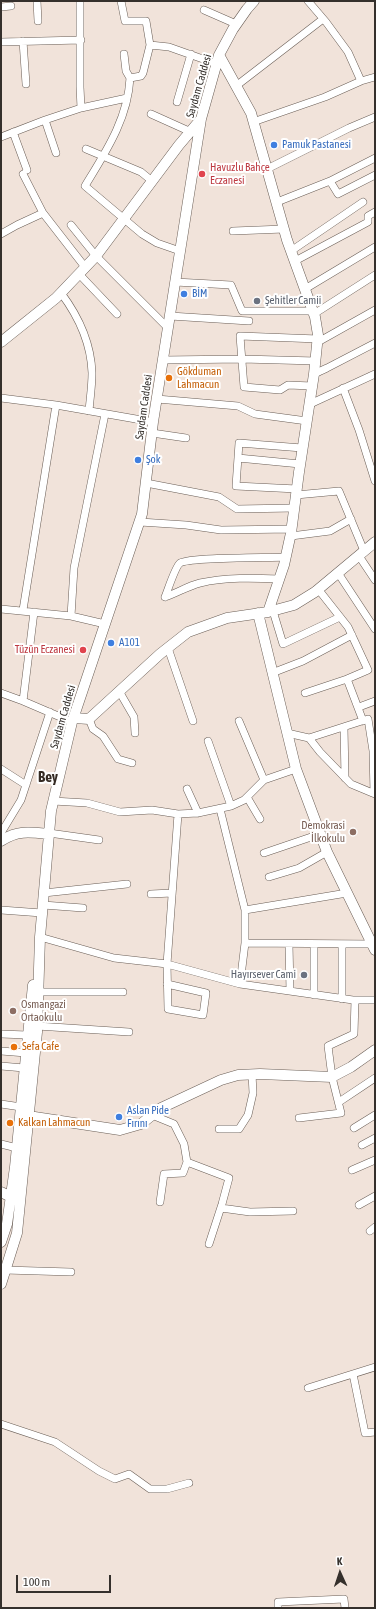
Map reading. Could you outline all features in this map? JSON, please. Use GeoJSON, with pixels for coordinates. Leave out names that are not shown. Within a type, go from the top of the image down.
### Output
{"type":"FeatureCollection","features":[{"type":"Feature","properties":{"kind":"main road","name":"Saydam Caddesi"},"geometry":{"type":"LineString","coordinates":[[40,937],[53,801],[73,720],[142,514],[153,422],[201,119],[218,59],[236,24],[250,2]]}},
{"type":"Feature","properties":{"kind":"main road"},"geometry":{"type":"LineString","coordinates":[[218,59],[236,86],[251,113],[284,229],[314,312],[318,340],[291,532],[280,579],[266,612],[272,673],[296,768],[320,834],[327,852],[374,947]]}},
{"type":"Feature","properties":{"kind":"main road"},"geometry":{"type":"LineString","coordinates":[[1,342],[61,293],[96,256],[201,119]]}},
{"type":"Feature","properties":{"kind":"main road"},"geometry":{"type":"LineString","coordinates":[[73,720],[89,719],[119,691],[188,632],[227,618],[266,612],[294,605],[318,589],[375,542]]}},
{"type":"Feature","properties":{"kind":"main road"},"geometry":{"type":"LineString","coordinates":[[1,841],[10,835],[28,831],[49,834]]}},
{"type":"Feature","properties":{"kind":"main road"},"geometry":{"type":"LineString","coordinates":[[1,1284],[16,1233],[37,1026],[40,937]]}},
{"type":"Feature","properties":{"kind":"main road"},"geometry":{"type":"LineString","coordinates":[[1,1240],[7,1224],[11,1196],[21,1107],[30,1000],[40,937]]}},
{"type":"Feature","properties":{"kind":"main road"},"geometry":{"type":"LineString","coordinates":[[28,1116],[120,1130],[141,1124],[161,1108],[221,1080],[238,1075],[252,1074],[332,1077],[351,1067],[375,1050]]}},
{"type":"Feature","properties":{"kind":"main road"},"geometry":{"type":"LineString","coordinates":[[1,1192],[11,1196]]}},
{"type":"Feature","properties":{"kind":"street"},"geometry":{"type":"LineString","coordinates":[[37,1],[38,21]]}},
{"type":"Feature","properties":{"kind":"street"},"geometry":{"type":"LineString","coordinates":[[80,1],[81,108]]}},
{"type":"Feature","properties":{"kind":"street"},"geometry":{"type":"LineString","coordinates":[[121,1],[126,21],[146,21],[150,45],[143,73],[140,76],[130,78]]}},
{"type":"Feature","properties":{"kind":"street"},"geometry":{"type":"LineString","coordinates":[[308,1],[323,18],[348,52],[362,81]]}},
{"type":"Feature","properties":{"kind":"street"},"geometry":{"type":"LineString","coordinates":[[1,7],[11,6]]}},
{"type":"Feature","properties":{"kind":"street"},"geometry":{"type":"LineString","coordinates":[[204,10],[236,24]]}},
{"type":"Feature","properties":{"kind":"street"},"geometry":{"type":"LineString","coordinates":[[236,86],[323,18]]}},
{"type":"Feature","properties":{"kind":"street"},"geometry":{"type":"LineString","coordinates":[[1,42],[80,40]]}},
{"type":"Feature","properties":{"kind":"street"},"geometry":{"type":"LineString","coordinates":[[23,41],[26,84]]}},
{"type":"Feature","properties":{"kind":"street"},"geometry":{"type":"LineString","coordinates":[[150,45],[170,47],[191,54],[218,59]]}},
{"type":"Feature","properties":{"kind":"street"},"geometry":{"type":"LineString","coordinates":[[124,54],[126,71],[130,78],[124,110],[113,139],[85,186],[142,234],[157,243],[180,251]]}},
{"type":"Feature","properties":{"kind":"street"},"geometry":{"type":"LineString","coordinates":[[176,102],[191,54]]}},
{"type":"Feature","properties":{"kind":"street"},"geometry":{"type":"LineString","coordinates":[[253,122],[325,97],[375,77]]}},
{"type":"Feature","properties":{"kind":"street"},"geometry":{"type":"LineString","coordinates":[[1,137],[81,108],[127,98]]}},
{"type":"Feature","properties":{"kind":"street"},"geometry":{"type":"LineString","coordinates":[[151,114],[191,132]]}},
{"type":"Feature","properties":{"kind":"street"},"geometry":{"type":"LineString","coordinates":[[267,169],[349,128],[375,117]]}},
{"type":"Feature","properties":{"kind":"street"},"geometry":{"type":"LineString","coordinates":[[45,120],[56,154]]}},
{"type":"Feature","properties":{"kind":"street"},"geometry":{"type":"LineString","coordinates":[[13,132],[25,172],[43,213],[82,271],[117,314]]}},
{"type":"Feature","properties":{"kind":"street"},"geometry":{"type":"LineString","coordinates":[[86,149],[141,172],[152,181]]}},
{"type":"Feature","properties":{"kind":"street"},"geometry":{"type":"LineString","coordinates":[[276,202],[330,181],[375,158]]}},
{"type":"Feature","properties":{"kind":"street"},"geometry":{"type":"LineString","coordinates":[[330,181],[338,194],[375,175]]}},
{"type":"Feature","properties":{"kind":"street"},"geometry":{"type":"LineString","coordinates":[[293,256],[363,202]]}},
{"type":"Feature","properties":{"kind":"street"},"geometry":{"type":"LineString","coordinates":[[293,256],[368,222],[368,216],[375,212]]}},
{"type":"Feature","properties":{"kind":"street"},"geometry":{"type":"LineString","coordinates":[[1,234],[43,213]]}},
{"type":"Feature","properties":{"kind":"street"},"geometry":{"type":"LineString","coordinates":[[71,226],[96,256],[168,328]]}},
{"type":"Feature","properties":{"kind":"street"},"geometry":{"type":"LineString","coordinates":[[233,231],[284,229]]}},
{"type":"Feature","properties":{"kind":"street"},"geometry":{"type":"LineString","coordinates":[[305,289],[375,247]]}},
{"type":"Feature","properties":{"kind":"street"},"geometry":{"type":"LineString","coordinates":[[175,282],[231,285],[242,311],[314,312],[375,275]]}},
{"type":"Feature","properties":{"kind":"street"},"geometry":{"type":"LineString","coordinates":[[61,293],[78,317],[88,346],[92,373],[89,411]]}},
{"type":"Feature","properties":{"kind":"street"},"geometry":{"type":"LineString","coordinates":[[312,386],[288,385],[280,390],[244,386],[240,336],[318,340],[375,310]]}},
{"type":"Feature","properties":{"kind":"street"},"geometry":{"type":"LineString","coordinates":[[170,316],[249,321]]}},
{"type":"Feature","properties":{"kind":"street"},"geometry":{"type":"LineString","coordinates":[[314,374],[375,343]]}},
{"type":"Feature","properties":{"kind":"street"},"geometry":{"type":"LineString","coordinates":[[163,360],[242,359],[316,361]]}},
{"type":"Feature","properties":{"kind":"street"},"geometry":{"type":"LineString","coordinates":[[310,404],[375,374]]}},
{"type":"Feature","properties":{"kind":"street"},"geometry":{"type":"LineString","coordinates":[[343,388],[359,430],[375,480]]}},
{"type":"Feature","properties":{"kind":"street"},"geometry":{"type":"LineString","coordinates":[[1,398],[56,405],[153,422]]}},
{"type":"Feature","properties":{"kind":"street"},"geometry":{"type":"LineString","coordinates":[[157,399],[238,406],[255,414],[307,421]]}},
{"type":"Feature","properties":{"kind":"street"},"geometry":{"type":"LineString","coordinates":[[23,610],[56,405]]}},
{"type":"Feature","properties":{"kind":"street"},"geometry":{"type":"LineString","coordinates":[[71,616],[74,568],[105,414]]}},
{"type":"Feature","properties":{"kind":"street"},"geometry":{"type":"LineString","coordinates":[[152,433],[186,438]]}},
{"type":"Feature","properties":{"kind":"street"},"geometry":{"type":"LineString","coordinates":[[302,448],[239,443],[236,486],[296,492],[339,491],[351,519],[361,554],[375,580]]}},
{"type":"Feature","properties":{"kind":"street"},"geometry":{"type":"LineString","coordinates":[[238,458],[300,464]]}},
{"type":"Feature","properties":{"kind":"street"},"geometry":{"type":"LineString","coordinates":[[146,483],[219,497],[237,509],[294,508]]}},
{"type":"Feature","properties":{"kind":"street"},"geometry":{"type":"LineString","coordinates":[[140,522],[186,525],[221,530],[291,532],[330,531],[351,519]]}},
{"type":"Feature","properties":{"kind":"street"},"geometry":{"type":"LineString","coordinates":[[280,579],[248,578],[208,582],[198,584],[165,597],[177,567],[181,563],[200,560],[286,557]]}},
{"type":"Feature","properties":{"kind":"street"},"geometry":{"type":"LineString","coordinates":[[338,573],[375,629]]}},
{"type":"Feature","properties":{"kind":"street"},"geometry":{"type":"LineString","coordinates":[[306,693],[372,669],[348,627],[318,589]]}},
{"type":"Feature","properties":{"kind":"street"},"geometry":{"type":"LineString","coordinates":[[1,609],[71,616],[105,624]]}},
{"type":"Feature","properties":{"kind":"street"},"geometry":{"type":"LineString","coordinates":[[24,701],[34,612]]}},
{"type":"Feature","properties":{"kind":"street"},"geometry":{"type":"LineString","coordinates":[[266,612],[283,644],[340,617]]}},
{"type":"Feature","properties":{"kind":"street"},"geometry":{"type":"LineString","coordinates":[[272,673],[303,661],[352,635]]}},
{"type":"Feature","properties":{"kind":"street"},"geometry":{"type":"LineString","coordinates":[[168,648],[194,722]]}},
{"type":"Feature","properties":{"kind":"street"},"geometry":{"type":"LineString","coordinates":[[347,679],[359,707],[363,721]]}},
{"type":"Feature","properties":{"kind":"street"},"geometry":{"type":"LineString","coordinates":[[119,691],[134,717],[135,733]]}},
{"type":"Feature","properties":{"kind":"street"},"geometry":{"type":"LineString","coordinates":[[1,693],[73,720]]}},
{"type":"Feature","properties":{"kind":"street"},"geometry":{"type":"LineString","coordinates":[[359,707],[375,701]]}},
{"type":"Feature","properties":{"kind":"street"},"geometry":{"type":"LineString","coordinates":[[1,833],[3,825],[21,800],[50,712]]}},
{"type":"Feature","properties":{"kind":"street"},"geometry":{"type":"LineString","coordinates":[[89,719],[93,729],[104,736],[118,758],[132,763]]}},
{"type":"Feature","properties":{"kind":"street"},"geometry":{"type":"LineString","coordinates":[[287,733],[309,738],[368,719],[373,751],[374,793],[351,784],[320,752],[309,738]]}},
{"type":"Feature","properties":{"kind":"street"},"geometry":{"type":"LineString","coordinates":[[239,721],[264,780]]}},
{"type":"Feature","properties":{"kind":"street"},"geometry":{"type":"LineString","coordinates":[[344,727],[345,778]]}},
{"type":"Feature","properties":{"kind":"street"},"geometry":{"type":"LineString","coordinates":[[208,741],[231,806]]}},
{"type":"Feature","properties":{"kind":"street"},"geometry":{"type":"LineString","coordinates":[[53,801],[87,803],[120,812],[152,810],[178,814],[198,813],[231,806],[246,797],[264,780],[296,768]]}},
{"type":"Feature","properties":{"kind":"street"},"geometry":{"type":"LineString","coordinates":[[1,769],[26,785]]}},
{"type":"Feature","properties":{"kind":"street"},"geometry":{"type":"LineString","coordinates":[[187,789],[198,813]]}},
{"type":"Feature","properties":{"kind":"street"},"geometry":{"type":"LineString","coordinates":[[246,797],[260,819]]}},
{"type":"Feature","properties":{"kind":"street"},"geometry":{"type":"LineString","coordinates":[[220,809],[245,910],[245,943],[240,984]]}},
{"type":"Feature","properties":{"kind":"street"},"geometry":{"type":"LineString","coordinates":[[167,984],[206,993],[203,1015],[168,1009],[167,984],[167,964],[178,814]]}},
{"type":"Feature","properties":{"kind":"street"},"geometry":{"type":"LineString","coordinates":[[49,834],[99,840]]}},
{"type":"Feature","properties":{"kind":"street"},"geometry":{"type":"LineString","coordinates":[[264,853],[320,834]]}},
{"type":"Feature","properties":{"kind":"street"},"geometry":{"type":"LineString","coordinates":[[269,877],[299,868],[327,852]]}},
{"type":"Feature","properties":{"kind":"street"},"geometry":{"type":"LineString","coordinates":[[44,893],[127,884]]}},
{"type":"Feature","properties":{"kind":"street"},"geometry":{"type":"LineString","coordinates":[[151,894],[172,893]]}},
{"type":"Feature","properties":{"kind":"street"},"geometry":{"type":"LineString","coordinates":[[245,910],[347,893]]}},
{"type":"Feature","properties":{"kind":"street"},"geometry":{"type":"LineString","coordinates":[[1,910],[83,908]]}},
{"type":"Feature","properties":{"kind":"street"},"geometry":{"type":"LineString","coordinates":[[40,937],[114,958],[167,964],[240,984],[342,999],[375,1000]]}},
{"type":"Feature","properties":{"kind":"street"},"geometry":{"type":"LineString","coordinates":[[245,943],[342,944],[374,947]]}},
{"type":"Feature","properties":{"kind":"street"},"geometry":{"type":"LineString","coordinates":[[289,944],[290,991]]}},
{"type":"Feature","properties":{"kind":"street"},"geometry":{"type":"LineString","coordinates":[[314,944],[314,995]]}},
{"type":"Feature","properties":{"kind":"street"},"geometry":{"type":"LineString","coordinates":[[342,944],[342,999]]}},
{"type":"Feature","properties":{"kind":"street"},"geometry":{"type":"LineString","coordinates":[[38,992],[123,992]]}},
{"type":"Feature","properties":{"kind":"street"},"geometry":{"type":"LineString","coordinates":[[299,1118],[341,1113],[332,1077],[328,1046],[354,1034],[355,1000]]}},
{"type":"Feature","properties":{"kind":"street"},"geometry":{"type":"LineString","coordinates":[[37,1026],[129,1032]]}},
{"type":"Feature","properties":{"kind":"street"},"geometry":{"type":"LineString","coordinates":[[1,1034],[27,1035]]}},
{"type":"Feature","properties":{"kind":"street"},"geometry":{"type":"LineString","coordinates":[[1,1051],[26,1053]]}},
{"type":"Feature","properties":{"kind":"street"},"geometry":{"type":"LineString","coordinates":[[1,1066],[24,1068]]}},
{"type":"Feature","properties":{"kind":"street"},"geometry":{"type":"LineString","coordinates":[[219,1129],[239,1129],[248,1115],[253,1093],[252,1074]]}},
{"type":"Feature","properties":{"kind":"street"},"geometry":{"type":"LineString","coordinates":[[338,1102],[375,1078]]}},
{"type":"Feature","properties":{"kind":"street"},"geometry":{"type":"LineString","coordinates":[[1,1104],[21,1107]]}},
{"type":"Feature","properties":{"kind":"street"},"geometry":{"type":"LineString","coordinates":[[152,1115],[174,1124],[184,1144],[187,1162],[183,1173],[164,1174],[160,1202]]}},
{"type":"Feature","properties":{"kind":"street"},"geometry":{"type":"LineString","coordinates":[[354,1128],[375,1115]]}},
{"type":"Feature","properties":{"kind":"street"},"geometry":{"type":"LineString","coordinates":[[362,1145],[375,1138]]}},
{"type":"Feature","properties":{"kind":"street"},"geometry":{"type":"LineString","coordinates":[[1,1144],[17,1148]]}},
{"type":"Feature","properties":{"kind":"street"},"geometry":{"type":"LineString","coordinates":[[352,1170],[375,1160]]}},
{"type":"Feature","properties":{"kind":"street"},"geometry":{"type":"LineString","coordinates":[[187,1162],[229,1178],[209,1244]]}},
{"type":"Feature","properties":{"kind":"street"},"geometry":{"type":"LineString","coordinates":[[359,1206],[375,1196]]}},
{"type":"Feature","properties":{"kind":"street"},"geometry":{"type":"LineString","coordinates":[[221,1208],[250,1212],[293,1211]]}},
{"type":"Feature","properties":{"kind":"street"},"geometry":{"type":"LineString","coordinates":[[5,1270],[71,1272]]}},
{"type":"Feature","properties":{"kind":"street"},"geometry":{"type":"LineString","coordinates":[[308,1388],[375,1367]]}},
{"type":"Feature","properties":{"kind":"street"},"geometry":{"type":"LineString","coordinates":[[353,1374],[365,1433],[375,1432]]}},
{"type":"Feature","properties":{"kind":"street"},"geometry":{"type":"LineString","coordinates":[[1,1424],[54,1442],[99,1471],[115,1479],[129,1474],[150,1489],[167,1489],[189,1483]]}},
{"type":"Feature","properties":{"kind":"street"},"geometry":{"type":"LineString","coordinates":[[278,1608],[278,1602],[344,1598],[345,1608]]}},
{"type":"Feature","properties":{"kind":"place","name":"Pamuk Pastanesi"},"geometry":{"type":"Point","coordinates":[274,145]}},
{"type":"Feature","properties":{"kind":"place","name":"Havuzlu Bahçe Eczanesi"},"geometry":{"type":"Point","coordinates":[202,174]}},
{"type":"Feature","properties":{"kind":"place","name":"BİM"},"geometry":{"type":"Point","coordinates":[184,294]}},
{"type":"Feature","properties":{"kind":"place","name":"Şehitler Camii"},"geometry":{"type":"Point","coordinates":[257,301]}},
{"type":"Feature","properties":{"kind":"place","name":"Gökduman Lahmacun"},"geometry":{"type":"Point","coordinates":[169,378]}},
{"type":"Feature","properties":{"kind":"place","name":"Şok"},"geometry":{"type":"Point","coordinates":[138,460]}},
{"type":"Feature","properties":{"kind":"place","name":"A101"},"geometry":{"type":"Point","coordinates":[111,643]}},
{"type":"Feature","properties":{"kind":"place","name":"Tüzün Eczanesi"},"geometry":{"type":"Point","coordinates":[83,650]}},
{"type":"Feature","properties":{"kind":"place","name":"Demokrasi İlkokulu"},"geometry":{"type":"Point","coordinates":[353,832]}},
{"type":"Feature","properties":{"kind":"place","name":"Hayırsever Cami"},"geometry":{"type":"Point","coordinates":[304,975]}},
{"type":"Feature","properties":{"kind":"place","name":"Osmangazi Ortaokulu"},"geometry":{"type":"Point","coordinates":[13,1011]}},
{"type":"Feature","properties":{"kind":"place","name":"Sefa Cafe"},"geometry":{"type":"Point","coordinates":[14,1047]}},
{"type":"Feature","properties":{"kind":"place","name":"Aslan Pide Fırını"},"geometry":{"type":"Point","coordinates":[119,1117]}},
{"type":"Feature","properties":{"kind":"place","name":"Kalkan Lahmacun"},"geometry":{"type":"Point","coordinates":[10,1123]}},
{"type":"Feature","properties":{"kind":"district","name":"Bey"},"geometry":{"type":"Point","coordinates":[48,777]}}]}
